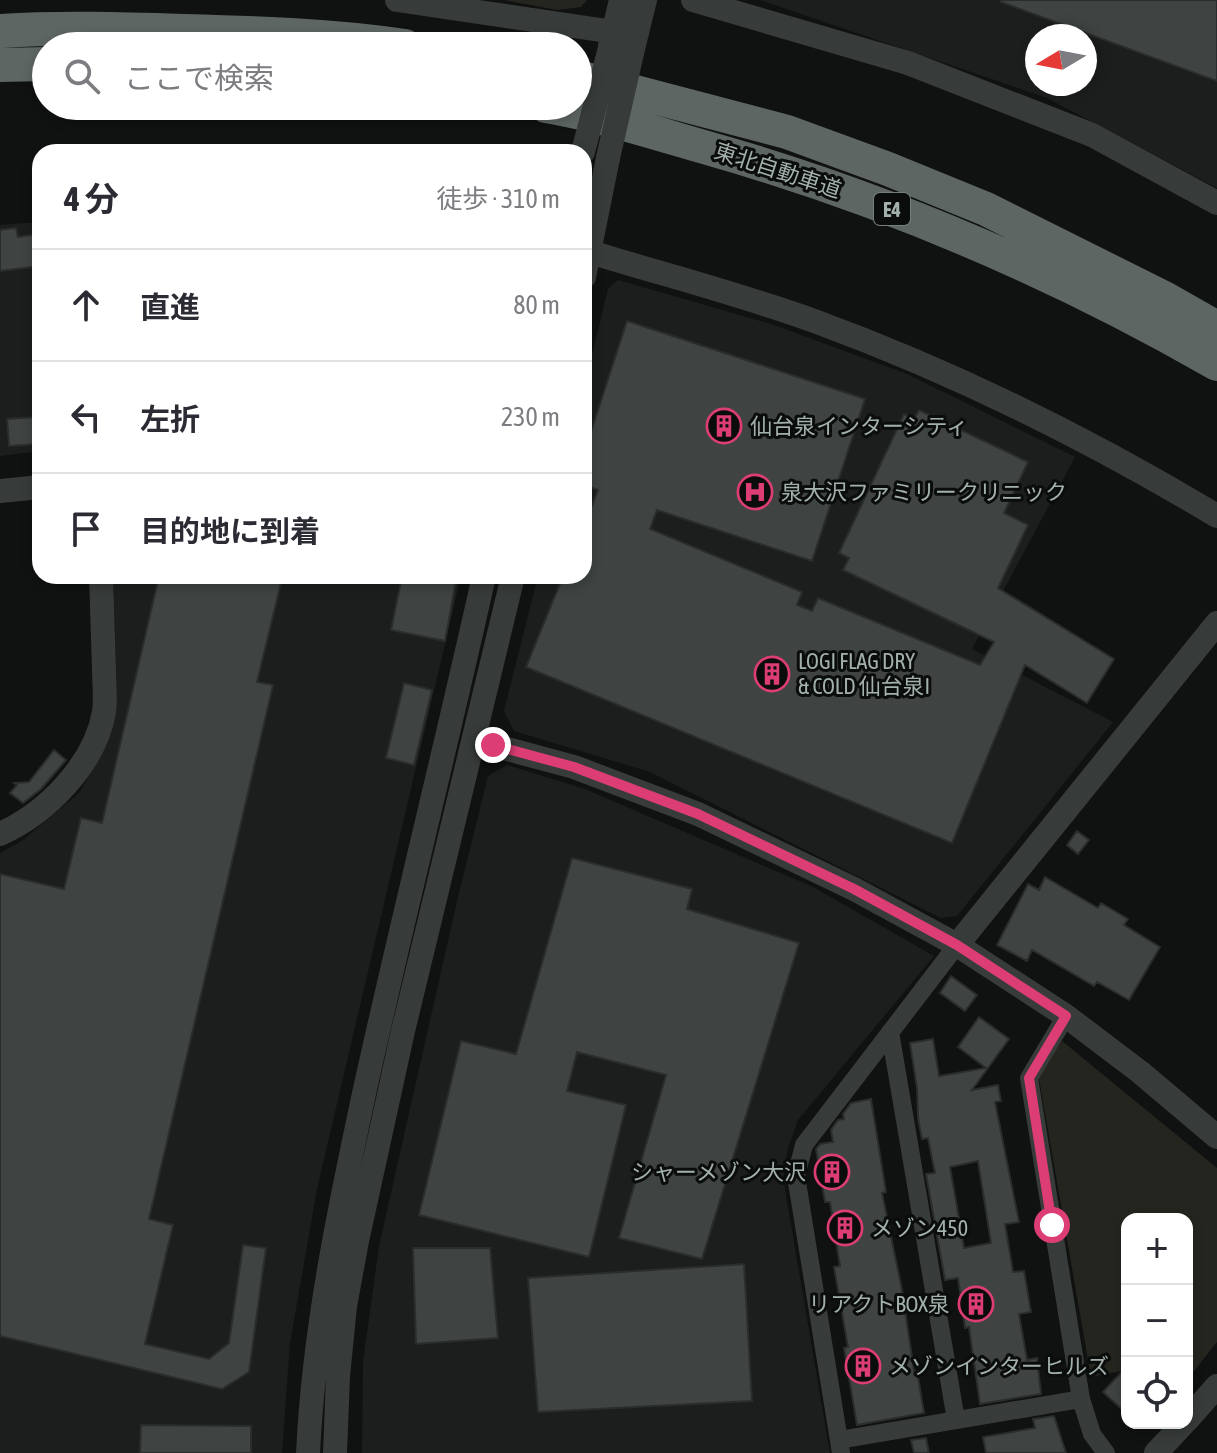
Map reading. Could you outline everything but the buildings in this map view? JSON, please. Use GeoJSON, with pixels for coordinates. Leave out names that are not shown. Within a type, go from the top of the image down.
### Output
{"type":"FeatureCollection","features":[{"type":"Feature","properties":{"kind":"highway"},"geometry":{"type":"LineString","coordinates":[[0,31],[133,29],[220,32]]}},
{"type":"Feature","properties":{"kind":"highway"},"geometry":{"type":"LineString","coordinates":[[0,65],[32,64]]}},
{"type":"Feature","properties":{"kind":"highway","name":"東北自動車道"},"geometry":{"type":"LineString","coordinates":[[592,81],[787,132],[888,169],[986,209],[1217,328]]}},
{"type":"Feature","properties":{"kind":"highway","name":"東北自動車道"},"geometry":{"type":"LineString","coordinates":[[592,118],[763,164],[879,203],[1066,283],[1217,364]]}},
{"type":"Feature","properties":{"kind":"street"},"geometry":{"type":"LineString","coordinates":[[397,0],[554,32]]}},
{"type":"Feature","properties":{"kind":"street"},"geometry":{"type":"LineString","coordinates":[[592,242],[608,158],[621,0]]}},
{"type":"Feature","properties":{"kind":"street"},"geometry":{"type":"LineString","coordinates":[[586,144],[618,45],[645,0]]}},
{"type":"Feature","properties":{"kind":"street"},"geometry":{"type":"LineString","coordinates":[[693,0],[908,63],[1092,135],[1217,203]]}},
{"type":"Feature","properties":{"kind":"street"},"geometry":{"type":"LineString","coordinates":[[592,40],[618,45]]}},
{"type":"Feature","properties":{"kind":"street"},"geometry":{"type":"LineString","coordinates":[[592,253],[815,322],[945,373],[1133,466],[1217,516]]}},
{"type":"Feature","properties":{"kind":"street"},"geometry":{"type":"LineString","coordinates":[[0,491],[32,488]]}},
{"type":"Feature","properties":{"kind":"street"},"geometry":{"type":"LineString","coordinates":[[0,834],[48,803],[76,772],[95,743],[105,710],[101,584]]}},
{"type":"Feature","properties":{"kind":"street"},"geometry":{"type":"LineString","coordinates":[[308,1453],[313,1372],[334,1232],[482,584]]}},
{"type":"Feature","properties":{"kind":"street"},"geometry":{"type":"LineString","coordinates":[[335,1453],[345,1306],[357,1241],[407,1015],[511,584]]}},
{"type":"Feature","properties":{"kind":"street"},"geometry":{"type":"LineString","coordinates":[[1081,1399],[956,1420],[840,1446],[796,1176],[804,1145],[890,1032],[1217,623]]}},
{"type":"Feature","properties":{"kind":"street"},"geometry":{"type":"LineString","coordinates":[[474,740],[574,767],[698,814],[854,889],[957,945],[1066,1016],[1140,1072],[1217,1137]]}},
{"type":"Feature","properties":{"kind":"street"},"geometry":{"type":"LineString","coordinates":[[1066,1016],[1029,1078],[1081,1399],[1092,1434],[1106,1453]]}},
{"type":"Feature","properties":{"kind":"street"},"geometry":{"type":"LineString","coordinates":[[890,1032],[956,1420]]}},
{"type":"Feature","properties":{"kind":"street"},"geometry":{"type":"LineString","coordinates":[[1193,1413],[1217,1386]]}},
{"type":"Feature","properties":{"kind":"street"},"geometry":{"type":"LineString","coordinates":[[1156,1453],[1178,1429]]}},
{"type":"Feature","properties":{"kind":"shaded area"},"geometry":{"type":"Polygon","coordinates":[[[504,0],[587,0],[581,7],[557,10],[504,0]]]}},
{"type":"Feature","properties":{"kind":"shaded area"},"geometry":{"type":"Polygon","coordinates":[[[760,0],[1217,0],[1217,188],[1041,96],[1097,96],[1097,24],[1025,24],[1025,90],[760,0]]]}},
{"type":"Feature","properties":{"kind":"shaded area"},"geometry":{"type":"Polygon","coordinates":[[[32,223],[32,452],[0,456],[0,225],[32,223]]]}},
{"type":"Feature","properties":{"kind":"shaded area"},"geometry":{"type":"Polygon","coordinates":[[[618,280],[774,325],[907,374],[1075,457],[972,649],[1113,722],[957,916],[941,918],[650,772],[514,731],[504,711],[536,584],[592,584],[592,354],[608,289],[618,280]]]}},
{"type":"Feature","properties":{"kind":"shaded area"},"geometry":{"type":"Polygon","coordinates":[[[113,584],[459,584],[317,1189],[290,1343],[282,1453],[0,1453],[0,853],[23,840],[80,792],[106,744],[117,690],[113,584]]]}},
{"type":"Feature","properties":{"kind":"shaded area"},"geometry":{"type":"Polygon","coordinates":[[[507,765],[585,789],[813,887],[934,956],[798,1120],[788,1148],[783,1178],[830,1453],[362,1453],[363,1362],[379,1246],[488,776],[507,765]]]}},
{"type":"Feature","properties":{"kind":"shaded area"},"geometry":{"type":"Polygon","coordinates":[[[1062,1041],[1217,1168],[1217,1342],[1193,1372],[1193,1213],[1121,1213],[1121,1371],[1091,1377],[1038,1073],[1062,1041]]]}},
{"type":"Feature","properties":{"kind":"place","name":"仙台泉インターシティ"},"geometry":{"type":"Point","coordinates":[724,426]}},
{"type":"Feature","properties":{"kind":"place","name":"泉大沢ファミリークリニック"},"geometry":{"type":"Point","coordinates":[755,492]}},
{"type":"Feature","properties":{"kind":"place","name":"LOGI FLAG DRY & COLD 仙台泉I"},"geometry":{"type":"Point","coordinates":[772,674]}},
{"type":"Feature","properties":{"kind":"place","name":"シャーメゾン大沢"},"geometry":{"type":"Point","coordinates":[832,1172]}},
{"type":"Feature","properties":{"kind":"place","name":"メゾン450"},"geometry":{"type":"Point","coordinates":[845,1228]}},
{"type":"Feature","properties":{"kind":"place","name":"リアクトBOX泉"},"geometry":{"type":"Point","coordinates":[976,1304]}},
{"type":"Feature","properties":{"kind":"place","name":"メゾンインターヒルズ"},"geometry":{"type":"Point","coordinates":[863,1366]}},
{"type":"Feature","properties":{"kind":"route"},"geometry":{"type":"LineString","coordinates":[[493,745],[574,767],[698,814],[854,889],[957,945],[1066,1016],[1029,1078],[1052,1225]]}}]}
